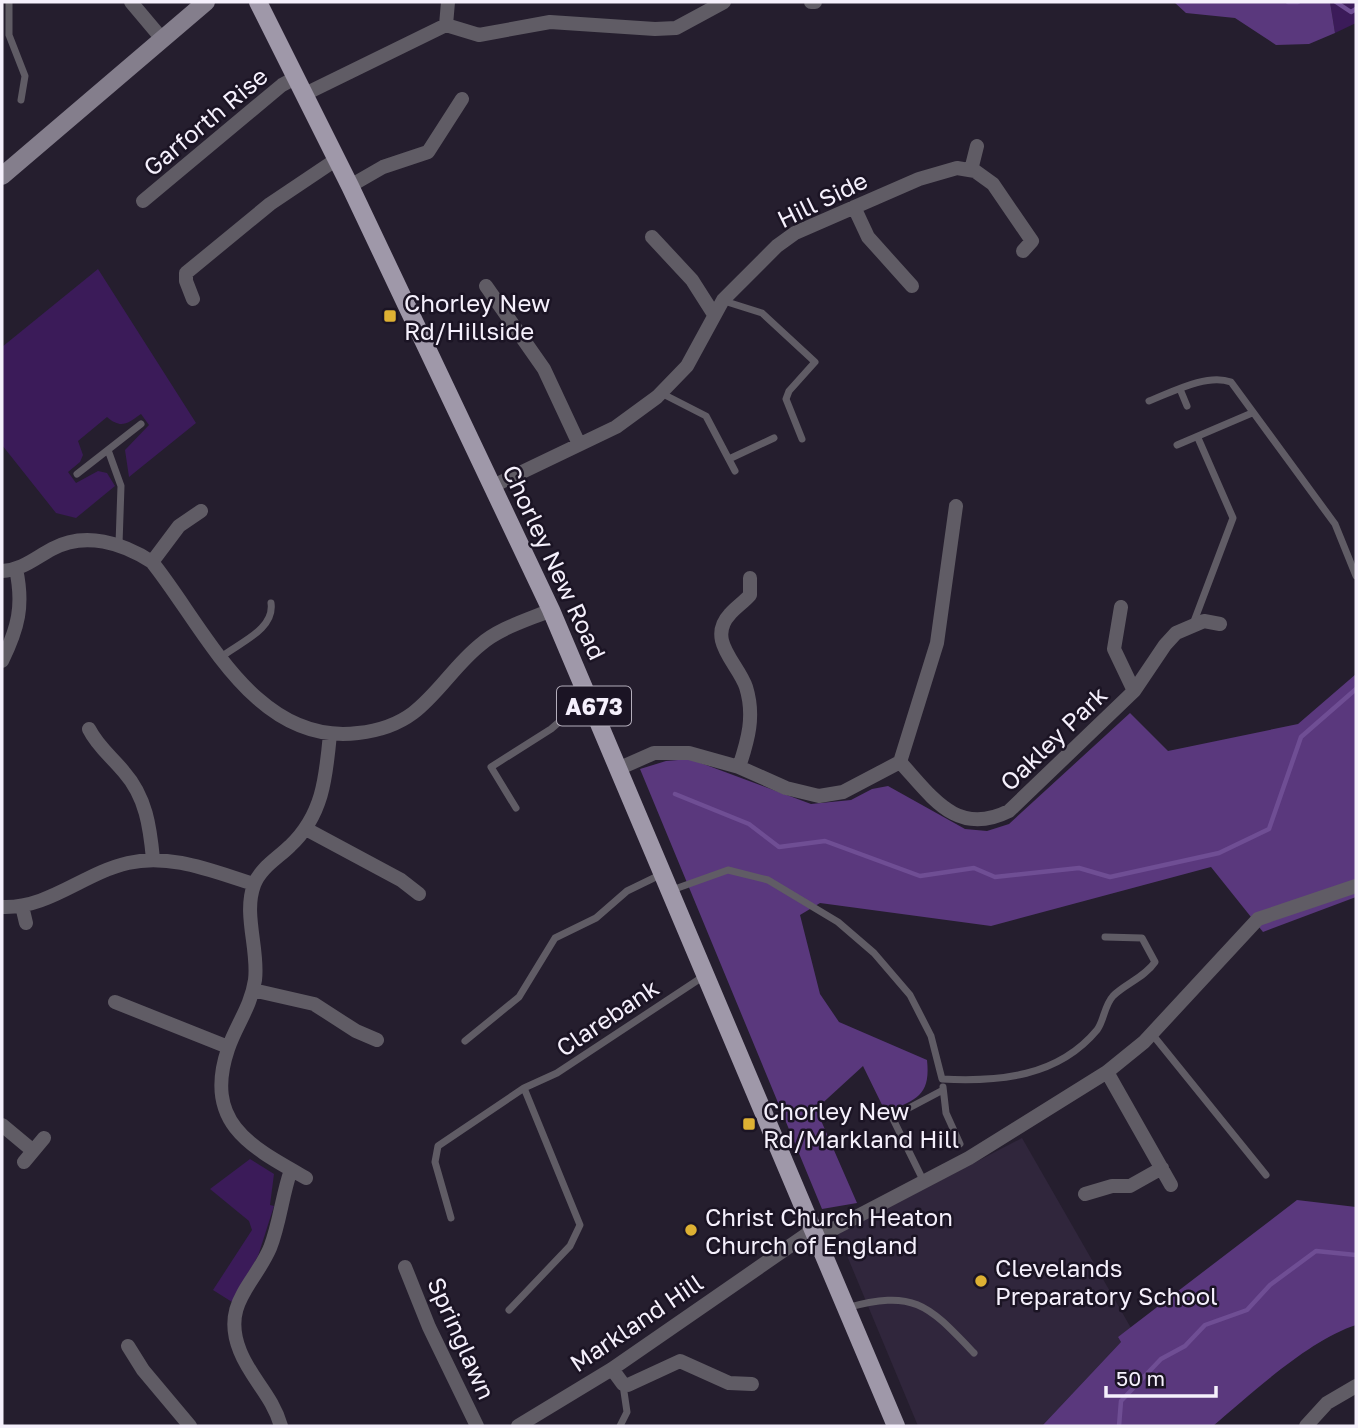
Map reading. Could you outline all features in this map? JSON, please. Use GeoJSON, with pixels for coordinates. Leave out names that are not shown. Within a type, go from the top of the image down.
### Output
{"type":"FeatureCollection","features":[{"type":"Feature","properties":{"kind":"main road","name":"Chorley New Road"},"geometry":{"type":"LineString","coordinates":[[258,2],[350,186],[590,696],[896,1426]]}},
{"type":"Feature","properties":{"kind":"street"},"geometry":{"type":"LineString","coordinates":[[131,2],[163,40]]}},
{"type":"Feature","properties":{"kind":"street"},"geometry":{"type":"LineString","coordinates":[[2,176],[206,2]]}},
{"type":"Feature","properties":{"kind":"street"},"geometry":{"type":"LineString","coordinates":[[446,25],[447,2]]}},
{"type":"Feature","properties":{"kind":"street"},"geometry":{"type":"LineString","coordinates":[[305,94],[446,25],[479,35],[550,22],[676,28],[724,2]]}},
{"type":"Feature","properties":{"kind":"street","name":"Garforth Rise"},"geometry":{"type":"LineString","coordinates":[[144,201],[282,85],[297,77]]}},
{"type":"Feature","properties":{"kind":"street"},"geometry":{"type":"LineString","coordinates":[[350,186],[383,167],[428,152],[447,113],[462,99]]}},
{"type":"Feature","properties":{"kind":"street"},"geometry":{"type":"LineString","coordinates":[[977,146],[971,170],[993,184],[1032,242],[1023,251]]}},
{"type":"Feature","properties":{"kind":"street"},"geometry":{"type":"LineString","coordinates":[[193,299],[186,273],[270,204],[337,159]]}},
{"type":"Feature","properties":{"kind":"street","name":"Hill Side"},"geometry":{"type":"LineString","coordinates":[[493,486],[616,427],[661,393],[687,366],[713,313],[723,300],[777,246],[795,233],[947,170],[971,170]]}},
{"type":"Feature","properties":{"kind":"street"},"geometry":{"type":"LineString","coordinates":[[853,207],[868,237],[913,285]]}},
{"type":"Feature","properties":{"kind":"street"},"geometry":{"type":"LineString","coordinates":[[651,237],[692,280],[713,313]]}},
{"type":"Feature","properties":{"kind":"street"},"geometry":{"type":"LineString","coordinates":[[499,277],[483,288],[544,369],[579,444]]}},
{"type":"Feature","properties":{"kind":"street"},"geometry":{"type":"LineString","coordinates":[[620,768],[654,753],[689,752],[739,767],[786,788],[819,796],[843,792],[900,762],[937,643],[956,506]]}},
{"type":"Feature","properties":{"kind":"street"},"geometry":{"type":"LineString","coordinates":[[152,562],[176,522],[201,511]]}},
{"type":"Feature","properties":{"kind":"street"},"geometry":{"type":"LineString","coordinates":[[2,662],[20,622],[22,594],[9,570],[63,544],[88,541],[119,544],[152,562],[219,658],[248,690],[293,722],[330,734],[365,733],[403,719],[423,704],[488,638],[551,610]]}},
{"type":"Feature","properties":{"kind":"street"},"geometry":{"type":"LineString","coordinates":[[739,767],[749,738],[750,705],[744,682],[725,653],[722,640],[726,620],[750,595],[750,578]]}},
{"type":"Feature","properties":{"kind":"street"},"geometry":{"type":"LineString","coordinates":[[750,595],[766,596]]}},
{"type":"Feature","properties":{"kind":"street","name":"Oakley Park"},"geometry":{"type":"LineString","coordinates":[[1118,607],[1114,649],[1134,691]]}},
{"type":"Feature","properties":{"kind":"street"},"geometry":{"type":"LineString","coordinates":[[1193,624],[1204,621],[1220,624]]}},
{"type":"Feature","properties":{"kind":"street","name":"Oakley Park"},"geometry":{"type":"LineString","coordinates":[[900,762],[943,806],[963,820],[982,822],[996,818],[1009,811],[1134,691],[1165,645],[1193,624]]}},
{"type":"Feature","properties":{"kind":"street"},"geometry":{"type":"LineString","coordinates":[[89,729],[94,751],[136,788],[148,818],[153,859]]}},
{"type":"Feature","properties":{"kind":"street"},"geometry":{"type":"LineString","coordinates":[[306,1178],[252,1146],[230,1122],[221,1089],[228,1047],[242,1022],[253,990],[256,961],[251,913],[254,884],[270,863],[306,829],[323,790],[330,734]]}},
{"type":"Feature","properties":{"kind":"street"},"geometry":{"type":"LineString","coordinates":[[306,829],[405,874],[419,894]]}},
{"type":"Feature","properties":{"kind":"street"},"geometry":{"type":"LineString","coordinates":[[2,907],[22,906],[113,868],[153,859],[189,865],[254,884]]}},
{"type":"Feature","properties":{"kind":"street","name":"Markland Hill"},"geometry":{"type":"LineString","coordinates":[[518,1426],[612,1368],[815,1234],[924,1182],[1107,1072],[1151,1034],[1258,919],[1356,886]]}},
{"type":"Feature","properties":{"kind":"street"},"geometry":{"type":"LineString","coordinates":[[22,906],[26,923]]}},
{"type":"Feature","properties":{"kind":"street"},"geometry":{"type":"LineString","coordinates":[[253,990],[314,1004],[359,1024],[377,1040]]}},
{"type":"Feature","properties":{"kind":"street"},"geometry":{"type":"LineString","coordinates":[[115,1002],[146,1022],[228,1047]]}},
{"type":"Feature","properties":{"kind":"street"},"geometry":{"type":"LineString","coordinates":[[1107,1072],[1171,1185]]}},
{"type":"Feature","properties":{"kind":"street"},"geometry":{"type":"LineString","coordinates":[[2,1125],[28,1156],[44,1138]]}},
{"type":"Feature","properties":{"kind":"street"},"geometry":{"type":"LineString","coordinates":[[1085,1194],[1112,1186],[1130,1186],[1162,1168]]}},
{"type":"Feature","properties":{"kind":"street"},"geometry":{"type":"LineString","coordinates":[[281,1426],[268,1393],[240,1351],[234,1319],[240,1296],[269,1249],[291,1170]]}},
{"type":"Feature","properties":{"kind":"street","name":"Springlawn"},"geometry":{"type":"LineString","coordinates":[[405,1267],[429,1327],[477,1426]]}},
{"type":"Feature","properties":{"kind":"street"},"geometry":{"type":"LineString","coordinates":[[128,1346],[143,1370],[190,1426]]}},
{"type":"Feature","properties":{"kind":"street"},"geometry":{"type":"LineString","coordinates":[[612,1368],[623,1384],[680,1361],[688,1362],[729,1383],[752,1384]]}},
{"type":"Feature","properties":{"kind":"street"},"geometry":{"type":"LineString","coordinates":[[1306,1426],[1327,1403],[1344,1402],[1356,1386]]}},
{"type":"Feature","properties":{"kind":"lane"},"geometry":{"type":"LineString","coordinates":[[9,2],[9,35],[24,76],[21,100]]}},
{"type":"Feature","properties":{"kind":"lane"},"geometry":{"type":"LineString","coordinates":[[723,300],[762,313],[815,362],[789,391],[786,399],[802,439]]}},
{"type":"Feature","properties":{"kind":"lane"},"geometry":{"type":"LineString","coordinates":[[1149,401],[1195,383],[1226,380],[1237,387],[1252,413],[1335,524],[1356,576]]}},
{"type":"Feature","properties":{"kind":"lane"},"geometry":{"type":"LineString","coordinates":[[1180,389],[1187,406]]}},
{"type":"Feature","properties":{"kind":"lane"},"geometry":{"type":"LineString","coordinates":[[661,393],[706,416],[735,471]]}},
{"type":"Feature","properties":{"kind":"lane"},"geometry":{"type":"LineString","coordinates":[[1177,444],[1198,438],[1252,413]]}},
{"type":"Feature","properties":{"kind":"lane"},"geometry":{"type":"LineString","coordinates":[[77,474],[141,424]]}},
{"type":"Feature","properties":{"kind":"lane"},"geometry":{"type":"LineString","coordinates":[[729,458],[774,438]]}},
{"type":"Feature","properties":{"kind":"lane"},"geometry":{"type":"LineString","coordinates":[[1193,624],[1233,518],[1198,438]]}},
{"type":"Feature","properties":{"kind":"lane"},"geometry":{"type":"LineString","coordinates":[[108,450],[121,486],[119,544]]}},
{"type":"Feature","properties":{"kind":"lane"},"geometry":{"type":"LineString","coordinates":[[219,658],[267,625],[272,613],[271,603]]}},
{"type":"Feature","properties":{"kind":"lane"},"geometry":{"type":"LineString","coordinates":[[516,808],[491,766],[551,729],[590,696]]}},
{"type":"Feature","properties":{"kind":"lane"},"geometry":{"type":"LineString","coordinates":[[672,890],[728,870],[768,880],[838,922],[874,953],[910,995],[931,1036],[943,1079],[946,1113],[960,1144]]}},
{"type":"Feature","properties":{"kind":"lane"},"geometry":{"type":"LineString","coordinates":[[465,1041],[519,997],[555,938],[596,918],[627,891],[665,873]]}},
{"type":"Feature","properties":{"kind":"lane"},"geometry":{"type":"LineString","coordinates":[[943,1079],[1006,1078],[1057,1063],[1078,1049],[1099,1028],[1112,997],[1155,962],[1142,938],[1105,937]]}},
{"type":"Feature","properties":{"kind":"lane","name":"Clarebank"},"geometry":{"type":"LineString","coordinates":[[451,1218],[435,1162],[438,1146],[524,1088],[557,1073],[708,974]]}},
{"type":"Feature","properties":{"kind":"lane"},"geometry":{"type":"LineString","coordinates":[[1151,1034],[1266,1175]]}},
{"type":"Feature","properties":{"kind":"lane"},"geometry":{"type":"LineString","coordinates":[[509,1310],[570,1246],[580,1225],[524,1088]]}},
{"type":"Feature","properties":{"kind":"lane"},"geometry":{"type":"LineString","coordinates":[[924,1182],[892,1117],[943,1090]]}},
{"type":"Feature","properties":{"kind":"lane"},"geometry":{"type":"LineString","coordinates":[[846,1308],[874,1301],[905,1300],[934,1312],[974,1353]]}},
{"type":"Feature","properties":{"kind":"lane"},"geometry":{"type":"LineString","coordinates":[[620,1426],[627,1412],[623,1384]]}},
{"type":"Feature","properties":{"kind":"shaded area"},"geometry":{"type":"Polygon","coordinates":[[[1174,2],[1330,2],[1335,33],[1309,44],[1276,45],[1235,18],[1186,13],[1174,2]]]}},
{"type":"Feature","properties":{"kind":"shaded area"},"geometry":{"type":"Polygon","coordinates":[[[1330,2],[1356,2],[1356,23],[1335,33],[1330,2]]]}},
{"type":"Feature","properties":{"kind":"shaded area"},"geometry":{"type":"Polygon","coordinates":[[[98,269],[196,423],[129,477],[125,450],[149,425],[141,414],[124,424],[116,423],[107,417],[78,441],[83,455],[80,462],[68,472],[76,483],[98,471],[107,473],[115,486],[76,518],[56,513],[2,445],[2,347],[98,269]]]}},
{"type":"Feature","properties":{"kind":"shaded area"},"geometry":{"type":"Polygon","coordinates":[[[1356,674],[1356,897],[1263,932],[1211,867],[991,926],[820,903],[800,915],[820,994],[839,1022],[927,1060],[928,1072],[919,1095],[886,1113],[863,1066],[816,1109],[857,1203],[822,1209],[640,769],[666,761],[690,759],[811,804],[851,800],[872,789],[888,786],[965,829],[987,831],[1009,824],[1130,713],[1168,751],[1298,724],[1356,674]]]}},
{"type":"Feature","properties":{"kind":"shaded area","name":"Clevelands Preparatory School"},"geometry":{"type":"Polygon","coordinates":[[[1022,1138],[1131,1328],[1118,1337],[1121,1342],[1042,1426],[918,1426],[838,1234],[1022,1138]]]}},
{"type":"Feature","properties":{"kind":"shaded area"},"geometry":{"type":"Polygon","coordinates":[[[250,1159],[274,1174],[270,1205],[274,1206],[258,1256],[232,1302],[213,1290],[252,1230],[249,1221],[210,1189],[250,1159]]]}},
{"type":"Feature","properties":{"kind":"shaded area"},"geometry":{"type":"Polygon","coordinates":[[[1297,1200],[1356,1207],[1356,1325],[1319,1342],[1300,1355],[1213,1426],[1042,1426],[1121,1342],[1118,1337],[1297,1200]]]}},
{"type":"Feature","properties":{"kind":"waterway"},"geometry":{"type":"LineString","coordinates":[[1288,2],[1298,2]]}},
{"type":"Feature","properties":{"kind":"waterway"},"geometry":{"type":"LineString","coordinates":[[1336,2],[1351,12],[1356,9]]}},
{"type":"Feature","properties":{"kind":"waterway"},"geometry":{"type":"LineString","coordinates":[[675,794],[749,824],[779,847],[825,841],[920,876],[974,868],[995,877],[1079,868],[1110,877],[1219,853],[1269,829],[1301,737],[1356,689]]}},
{"type":"Feature","properties":{"kind":"waterway"},"geometry":{"type":"LineString","coordinates":[[1119,1426],[1121,1401],[1161,1359],[1185,1346],[1205,1325],[1247,1310],[1270,1285],[1316,1251],[1356,1255]]}},
{"type":"Feature","properties":{"kind":"place","name":"Chorley New Rd/Hillside"},"geometry":{"type":"Point","coordinates":[390,316]}},
{"type":"Feature","properties":{"kind":"place","name":"Chorley New Rd/Markland Hill"},"geometry":{"type":"Point","coordinates":[749,1124]}},
{"type":"Feature","properties":{"kind":"place","name":"Christ Church Heaton Church of England"},"geometry":{"type":"Point","coordinates":[691,1230]}},
{"type":"Feature","properties":{"kind":"place","name":"Clevelands Preparatory School"},"geometry":{"type":"Point","coordinates":[981,1281]}}]}
